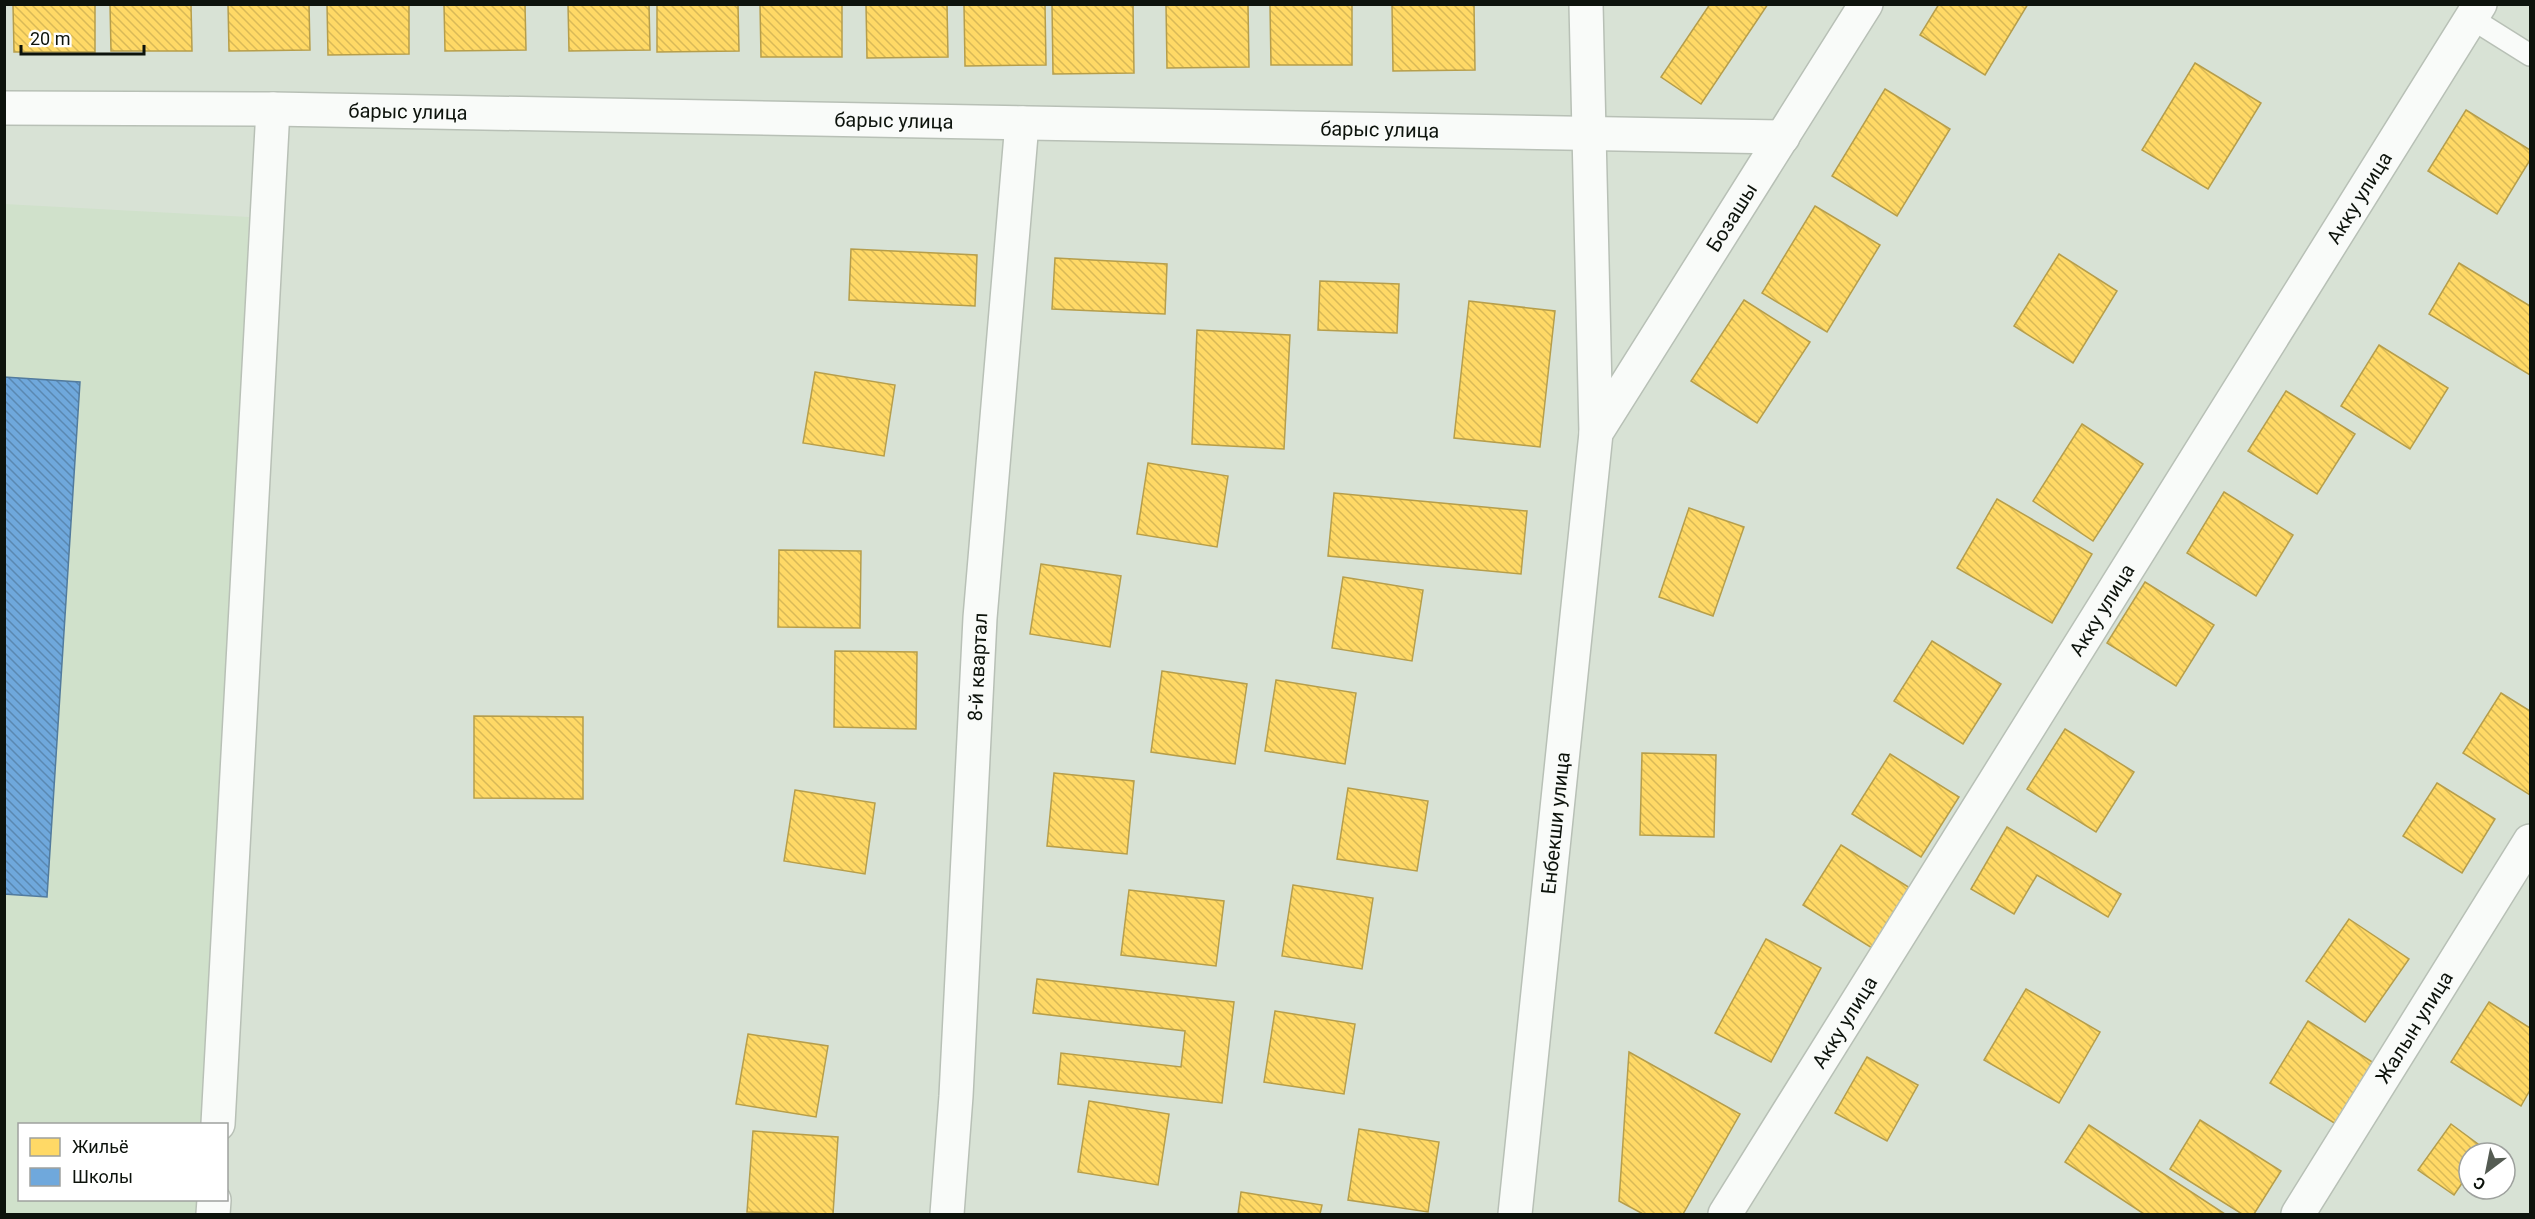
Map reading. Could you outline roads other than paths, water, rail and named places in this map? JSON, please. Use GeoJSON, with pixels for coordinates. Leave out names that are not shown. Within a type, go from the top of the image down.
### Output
{"type":"FeatureCollection","features":[{"type":"Feature","properties":{"kind":"street","name":"Енбекши улица"},"geometry":{"type":"LineString","coordinates":[[1515,1215],[1596,433],[1586,4]]}},
{"type":"Feature","properties":{"kind":"street","name":"Бозашы"},"geometry":{"type":"LineString","coordinates":[[1596,433],[1866,4]]}},
{"type":"Feature","properties":{"kind":"street","name":"Акку улица"},"geometry":{"type":"LineString","coordinates":[[1725,1215],[2476,11]]}},
{"type":"Feature","properties":{"kind":"street","name":"барыс улица"},"geometry":{"type":"LineString","coordinates":[[4,108],[273,109],[1783,137]]}},
{"type":"Feature","properties":{"kind":"street"},"geometry":{"type":"LineString","coordinates":[[218,1123],[273,109]]}},
{"type":"Feature","properties":{"kind":"street","name":"8-й квартал"},"geometry":{"type":"LineString","coordinates":[[946,1215],[956,1096],[980,618],[1022,123]]}},
{"type":"Feature","properties":{"kind":"street","name":"Жалын улица"},"geometry":{"type":"LineString","coordinates":[[2298,1215],[2530,841]]}},
{"type":"Feature","properties":{"kind":"lane"},"geometry":{"type":"LineString","coordinates":[[2476,11],[2530,55]]}}]}
